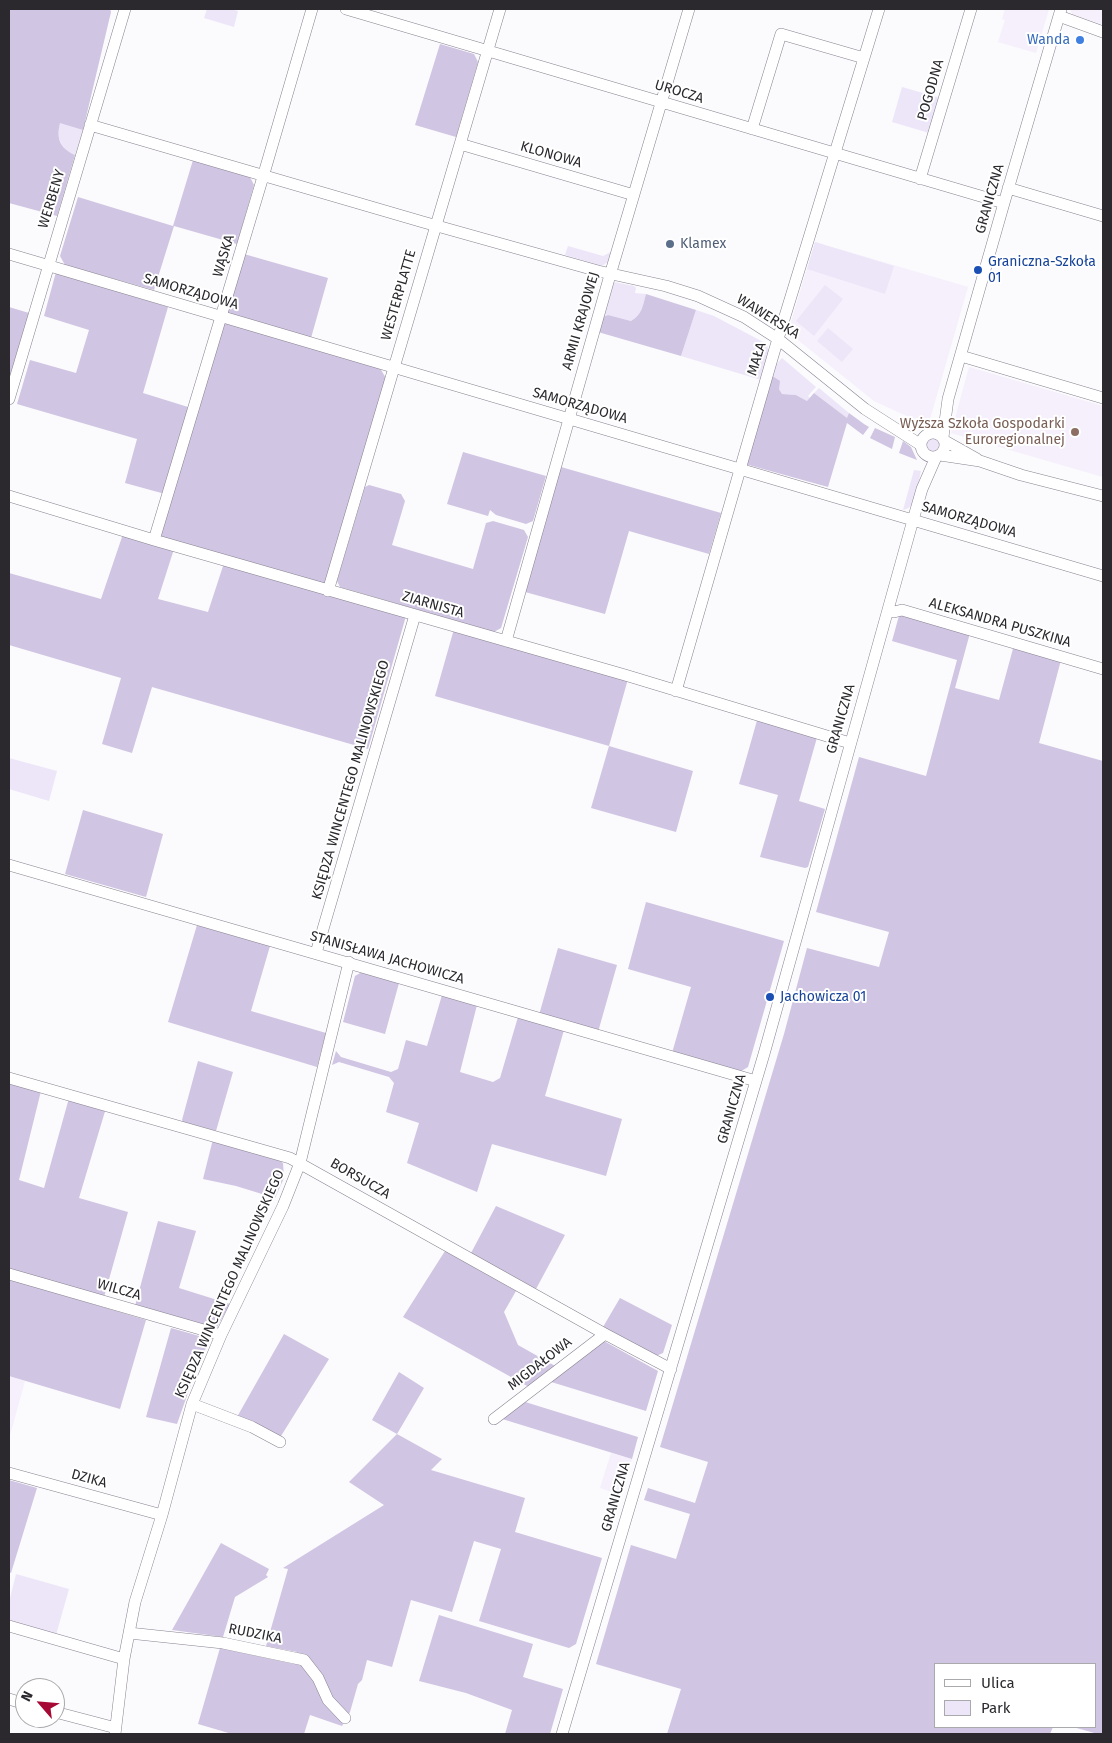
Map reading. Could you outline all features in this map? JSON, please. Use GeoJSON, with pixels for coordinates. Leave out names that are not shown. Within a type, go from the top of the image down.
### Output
{"type":"FeatureCollection","features":[{"type":"Feature","properties":{"kind":"street","name":"WERBENY"},"geometry":{"type":"LineString","coordinates":[[9,398],[125,9]]}},
{"type":"Feature","properties":{"kind":"street","name":"WĄSKA"},"geometry":{"type":"LineString","coordinates":[[154,540],[312,9]]}},
{"type":"Feature","properties":{"kind":"street","name":"UROCZA"},"geometry":{"type":"LineString","coordinates":[[346,9],[1004,203]]}},
{"type":"Feature","properties":{"kind":"street","name":"WESTERPLATTE"},"geometry":{"type":"LineString","coordinates":[[328,591],[500,9]]}},
{"type":"Feature","properties":{"kind":"street","name":"ARMII KRAJOWEJ"},"geometry":{"type":"LineString","coordinates":[[506,642],[610,274],[689,9]]}},
{"type":"Feature","properties":{"kind":"street","name":"MAŁA"},"geometry":{"type":"LineString","coordinates":[[676,691],[778,339],[879,9]]}},
{"type":"Feature","properties":{"kind":"street","name":"POGODNA"},"geometry":{"type":"LineString","coordinates":[[920,179],[971,9]]}},
{"type":"Feature","properties":{"kind":"street"},"geometry":{"type":"LineString","coordinates":[[1060,12],[1103,32]]}},
{"type":"Feature","properties":{"kind":"street","name":"GRANICZNA"},"geometry":{"type":"LineString","coordinates":[[562,1734],[756,1080],[922,489],[930,446],[948,399],[961,356],[1060,12]]}},
{"type":"Feature","properties":{"kind":"street"},"geometry":{"type":"LineString","coordinates":[[752,129],[781,34],[864,58]]}},
{"type":"Feature","properties":{"kind":"street","name":"WAWERSKA"},"geometry":{"type":"LineString","coordinates":[[90,125],[435,225],[610,274],[666,286],[698,296],[744,317],[778,339],[865,409],[930,446],[1021,475],[1103,496]]}},
{"type":"Feature","properties":{"kind":"street","name":"KLONOWA"},"geometry":{"type":"LineString","coordinates":[[460,144],[634,195]]}},
{"type":"Feature","properties":{"kind":"street"},"geometry":{"type":"LineString","coordinates":[[1008,188],[1103,216]]}},
{"type":"Feature","properties":{"kind":"street","name":"SAMORZĄDOWA"},"geometry":{"type":"LineString","coordinates":[[9,254],[1103,576]]}},
{"type":"Feature","properties":{"kind":"street"},"geometry":{"type":"LineString","coordinates":[[961,356],[1103,398]]}},
{"type":"Feature","properties":{"kind":"street","name":"GRANICZNA"},"geometry":{"type":"LineString","coordinates":[[930,446],[945,449],[944,439],[948,399]]}},
{"type":"Feature","properties":{"kind":"street","name":"WAWERSKA"},"geometry":{"type":"LineString","coordinates":[[930,446],[940,434],[944,439],[980,461]]}},
{"type":"Feature","properties":{"kind":"street","name":"ZIARNISTA"},"geometry":{"type":"LineString","coordinates":[[9,496],[850,743]]}},
{"type":"Feature","properties":{"kind":"street","name":"ALEKSANDRA PUSZKINA"},"geometry":{"type":"LineString","coordinates":[[888,610],[894,612],[902,610],[1103,669]]}},
{"type":"Feature","properties":{"kind":"street","name":"KSIĘDZA WINCENTEGO MALINOWSKIEGO"},"geometry":{"type":"LineString","coordinates":[[316,953],[415,615]]}},
{"type":"Feature","properties":{"kind":"street","name":"STANISŁAWA JACHOWICZA"},"geometry":{"type":"LineString","coordinates":[[9,864],[756,1080]]}},
{"type":"Feature","properties":{"kind":"street","name":"KSIĘDZA WINCENTEGO MALINOWSKIEGO"},"geometry":{"type":"LineString","coordinates":[[115,1731],[124,1659],[135,1602],[162,1515],[192,1404],[221,1335],[282,1206],[300,1163],[349,962]]}},
{"type":"Feature","properties":{"kind":"street","name":"BORSUCZA"},"geometry":{"type":"LineString","coordinates":[[9,1078],[290,1158],[671,1369]]}},
{"type":"Feature","properties":{"kind":"street","name":"WILCZA"},"geometry":{"type":"LineString","coordinates":[[9,1274],[221,1335]]}},
{"type":"Feature","properties":{"kind":"street","name":"MIGDAŁOWA"},"geometry":{"type":"LineString","coordinates":[[494,1419],[605,1334]]}},
{"type":"Feature","properties":{"kind":"street"},"geometry":{"type":"LineString","coordinates":[[192,1404],[252,1427],[280,1442]]}},
{"type":"Feature","properties":{"kind":"street","name":"DZIKA"},"geometry":{"type":"LineString","coordinates":[[9,1473],[162,1515]]}},
{"type":"Feature","properties":{"kind":"street"},"geometry":{"type":"LineString","coordinates":[[9,1626],[124,1659]]}},
{"type":"Feature","properties":{"kind":"street","name":"RUDZIKA"},"geometry":{"type":"LineString","coordinates":[[129,1632],[223,1643],[304,1660],[318,1678],[328,1700],[345,1718]]}},
{"type":"Feature","properties":{"kind":"street"},"geometry":{"type":"LineString","coordinates":[[65,1715],[115,1731]]}},
{"type":"Feature","properties":{"kind":"shaded area"},"geometry":{"type":"Polygon","coordinates":[[[9,9],[110,9],[111,12],[83,130],[60,123],[60,142],[75,155],[57,216],[9,203],[9,9]]]}},
{"type":"Feature","properties":{"kind":"shaded area"},"geometry":{"type":"Polygon","coordinates":[[[1005,9],[1049,9],[1036,53],[998,42],[1005,20],[1002,19],[1005,9]]]}},
{"type":"Feature","properties":{"kind":"shaded area"},"geometry":{"type":"Polygon","coordinates":[[[1070,9],[1103,9],[1103,25],[1072,14],[1070,9]]]}},
{"type":"Feature","properties":{"kind":"shaded area"},"geometry":{"type":"Polygon","coordinates":[[[440,44],[474,54],[478,62],[456,137],[415,125],[440,44]]]}},
{"type":"Feature","properties":{"kind":"shaded area"},"geometry":{"type":"Polygon","coordinates":[[[193,160],[250,177],[254,185],[237,244],[174,226],[154,290],[65,265],[60,256],[78,197],[173,226],[193,160]]]}},
{"type":"Feature","properties":{"kind":"shaded area"},"geometry":{"type":"Polygon","coordinates":[[[815,242],[968,287],[930,419],[922,423],[874,401],[788,332],[815,242]]]}},
{"type":"Feature","properties":{"kind":"shaded area"},"geometry":{"type":"Polygon","coordinates":[[[244,254],[328,278],[311,338],[226,313],[244,254]]]}},
{"type":"Feature","properties":{"kind":"shaded area"},"geometry":{"type":"Polygon","coordinates":[[[56,272],[168,307],[143,393],[188,407],[165,494],[125,483],[137,439],[17,404],[30,360],[76,373],[89,330],[44,316],[56,272]]]}},
{"type":"Feature","properties":{"kind":"shaded area"},"geometry":{"type":"Polygon","coordinates":[[[646,294],[696,310],[681,356],[598,332],[603,317],[608,315],[631,321],[635,319],[642,309],[646,294]]]}},
{"type":"Feature","properties":{"kind":"shaded area"},"geometry":{"type":"Polygon","coordinates":[[[9,307],[29,313],[9,381],[9,307]]]}},
{"type":"Feature","properties":{"kind":"shaded area"},"geometry":{"type":"Polygon","coordinates":[[[223,322],[380,368],[387,380],[325,587],[159,538],[223,322]]]}},
{"type":"Feature","properties":{"kind":"shaded area"},"geometry":{"type":"Polygon","coordinates":[[[969,367],[1103,406],[1103,477],[951,433],[969,367]]]}},
{"type":"Feature","properties":{"kind":"shaded area"},"geometry":{"type":"Polygon","coordinates":[[[771,375],[780,381],[779,389],[782,394],[796,395],[807,401],[814,393],[847,418],[849,413],[869,427],[863,435],[847,423],[828,487],[745,464],[771,375]]]}},
{"type":"Feature","properties":{"kind":"shaded area"},"geometry":{"type":"Polygon","coordinates":[[[875,428],[895,437],[892,449],[870,438],[875,428]]]}},
{"type":"Feature","properties":{"kind":"shaded area"},"geometry":{"type":"Polygon","coordinates":[[[903,441],[911,447],[917,460],[899,453],[903,441]]]}},
{"type":"Feature","properties":{"kind":"shaded area"},"geometry":{"type":"Polygon","coordinates":[[[463,452],[546,476],[533,521],[526,524],[496,515],[490,510],[488,516],[447,504],[463,452]]]}},
{"type":"Feature","properties":{"kind":"shaded area"},"geometry":{"type":"Polygon","coordinates":[[[561,467],[721,513],[709,554],[629,531],[605,614],[525,592],[561,467]]]}},
{"type":"Feature","properties":{"kind":"shaded area"},"geometry":{"type":"Polygon","coordinates":[[[369,485],[401,494],[405,501],[392,545],[473,569],[486,523],[493,521],[524,530],[528,537],[501,628],[494,632],[340,587],[337,581],[365,487],[369,485]]]}},
{"type":"Feature","properties":{"kind":"shaded area"},"geometry":{"type":"Polygon","coordinates":[[[123,534],[174,549],[158,599],[208,612],[224,563],[406,616],[368,749],[152,687],[132,753],[102,744],[121,678],[9,645],[9,573],[101,599],[123,534]]]}},
{"type":"Feature","properties":{"kind":"shaded area"},"geometry":{"type":"Polygon","coordinates":[[[900,612],[970,633],[955,688],[999,700],[1014,645],[1061,660],[1039,743],[1103,761],[1103,1734],[1077,1728],[1097,1728],[1097,1663],[934,1663],[934,1728],[1053,1728],[1050,1734],[667,1734],[681,1689],[596,1664],[631,1545],[676,1559],[690,1514],[644,1500],[648,1488],[695,1503],[708,1462],[660,1447],[784,1034],[807,948],[879,967],[889,932],[816,912],[859,757],[926,776],[957,660],[892,641],[900,612]]]}},
{"type":"Feature","properties":{"kind":"shaded area"},"geometry":{"type":"Polygon","coordinates":[[[454,629],[628,679],[609,746],[435,696],[454,629]]]}},
{"type":"Feature","properties":{"kind":"shaded area"},"geometry":{"type":"Polygon","coordinates":[[[758,717],[818,734],[799,801],[825,809],[808,867],[805,868],[760,857],[778,795],[739,784],[758,717]]]}},
{"type":"Feature","properties":{"kind":"shaded area"},"geometry":{"type":"Polygon","coordinates":[[[609,746],[693,771],[676,832],[591,808],[609,746]]]}},
{"type":"Feature","properties":{"kind":"shaded area"},"geometry":{"type":"Polygon","coordinates":[[[83,810],[163,834],[146,897],[65,874],[83,810]]]}},
{"type":"Feature","properties":{"kind":"shaded area"},"geometry":{"type":"Polygon","coordinates":[[[646,902],[784,941],[748,1067],[738,1073],[672,1053],[691,987],[628,969],[646,902]]]}},
{"type":"Feature","properties":{"kind":"shaded area"},"geometry":{"type":"Polygon","coordinates":[[[197,925],[270,946],[251,1011],[326,1033],[317,1067],[168,1022],[197,925]]]}},
{"type":"Feature","properties":{"kind":"shaded area"},"geometry":{"type":"Polygon","coordinates":[[[558,948],[617,965],[598,1032],[539,1015],[558,948]]]}},
{"type":"Feature","properties":{"kind":"shaded area"},"geometry":{"type":"Polygon","coordinates":[[[362,972],[399,983],[385,1034],[343,1022],[355,976],[362,972]]]}},
{"type":"Feature","properties":{"kind":"shaded area"},"geometry":{"type":"Polygon","coordinates":[[[442,995],[477,1005],[460,1072],[493,1082],[500,1078],[518,1017],[564,1030],[545,1096],[622,1119],[606,1176],[492,1144],[477,1192],[407,1163],[419,1123],[386,1112],[394,1083],[389,1077],[339,1062],[332,1065],[336,1051],[341,1057],[391,1072],[398,1069],[406,1040],[427,1046],[442,995]]]}},
{"type":"Feature","properties":{"kind":"shaded area"},"geometry":{"type":"Polygon","coordinates":[[[198,1061],[233,1072],[216,1131],[183,1122],[182,1120],[198,1061]]]}},
{"type":"Feature","properties":{"kind":"shaded area"},"geometry":{"type":"Polygon","coordinates":[[[9,1082],[41,1091],[19,1180],[44,1188],[69,1098],[106,1108],[79,1198],[128,1212],[104,1297],[9,1270],[9,1082]]]}},
{"type":"Feature","properties":{"kind":"shaded area"},"geometry":{"type":"Polygon","coordinates":[[[213,1139],[273,1156],[283,1163],[284,1178],[275,1198],[236,1186],[203,1179],[213,1139]]]}},
{"type":"Feature","properties":{"kind":"shaded area"},"geometry":{"type":"Polygon","coordinates":[[[496,1206],[565,1235],[536,1289],[471,1253],[496,1206]]]}},
{"type":"Feature","properties":{"kind":"shaded area"},"geometry":{"type":"Polygon","coordinates":[[[158,1221],[196,1231],[179,1288],[230,1304],[216,1329],[135,1306],[158,1221]]]}},
{"type":"Feature","properties":{"kind":"shaded area"},"geometry":{"type":"Polygon","coordinates":[[[445,1251],[516,1291],[504,1312],[518,1345],[557,1367],[529,1387],[403,1317],[445,1251]]]}},
{"type":"Feature","properties":{"kind":"shaded area"},"geometry":{"type":"Polygon","coordinates":[[[9,1279],[146,1320],[120,1409],[9,1376],[9,1279]]]}},
{"type":"Feature","properties":{"kind":"shaded area"},"geometry":{"type":"Polygon","coordinates":[[[620,1298],[672,1325],[663,1353],[656,1356],[603,1327],[620,1298]]]}},
{"type":"Feature","properties":{"kind":"shaded area"},"geometry":{"type":"Polygon","coordinates":[[[171,1328],[210,1339],[195,1373],[177,1424],[146,1417],[171,1328]]]}},
{"type":"Feature","properties":{"kind":"shaded area"},"geometry":{"type":"Polygon","coordinates":[[[284,1334],[329,1359],[281,1436],[273,1435],[237,1417],[284,1334]]]}},
{"type":"Feature","properties":{"kind":"shaded area"},"geometry":{"type":"Polygon","coordinates":[[[602,1340],[658,1371],[646,1411],[548,1381],[602,1340]]]}},
{"type":"Feature","properties":{"kind":"shaded area"},"geometry":{"type":"Polygon","coordinates":[[[399,1372],[424,1388],[397,1434],[372,1420],[399,1372]]]}},
{"type":"Feature","properties":{"kind":"shaded area"},"geometry":{"type":"Polygon","coordinates":[[[9,1376],[25,1381],[9,1439],[9,1376]]]}},
{"type":"Feature","properties":{"kind":"shaded area"},"geometry":{"type":"Polygon","coordinates":[[[522,1401],[638,1437],[632,1459],[499,1418],[522,1401]]]}},
{"type":"Feature","properties":{"kind":"shaded area"},"geometry":{"type":"Polygon","coordinates":[[[397,1434],[442,1459],[431,1470],[525,1498],[515,1532],[602,1558],[576,1644],[569,1648],[479,1621],[501,1549],[474,1541],[452,1612],[411,1600],[392,1667],[367,1660],[350,1712],[342,1726],[310,1715],[304,1734],[232,1734],[198,1724],[220,1648],[294,1664],[297,1652],[266,1646],[288,1569],[283,1568],[384,1505],[349,1482],[397,1434]]]}},
{"type":"Feature","properties":{"kind":"shaded area"},"geometry":{"type":"Polygon","coordinates":[[[611,1453],[632,1459],[621,1495],[600,1488],[611,1453]]]}},
{"type":"Feature","properties":{"kind":"shaded area"},"geometry":{"type":"Polygon","coordinates":[[[9,1480],[37,1488],[11,1573],[9,1572],[9,1480]]]}},
{"type":"Feature","properties":{"kind":"shaded area"},"geometry":{"type":"Polygon","coordinates":[[[221,1543],[269,1569],[266,1575],[268,1577],[235,1597],[223,1637],[172,1630],[221,1543]]]}},
{"type":"Feature","properties":{"kind":"shaded area"},"geometry":{"type":"Polygon","coordinates":[[[439,1615],[533,1644],[523,1677],[563,1689],[550,1734],[505,1734],[512,1710],[466,1693],[419,1681],[439,1615]]]}},
{"type":"Feature","properties":{"kind":"green space"},"geometry":{"type":"Polygon","coordinates":[[[207,9],[231,9],[238,11],[234,27],[204,18],[207,9]]]}},
{"type":"Feature","properties":{"kind":"green space"},"geometry":{"type":"Polygon","coordinates":[[[902,87],[940,98],[929,133],[892,122],[902,87]]]}},
{"type":"Feature","properties":{"kind":"green space"},"geometry":{"type":"Polygon","coordinates":[[[60,122],[83,130],[75,155],[60,142],[60,122]]]}},
{"type":"Feature","properties":{"kind":"green space"},"geometry":{"type":"Polygon","coordinates":[[[815,242],[894,266],[885,294],[807,269],[815,242]]]}},
{"type":"Feature","properties":{"kind":"green space"},"geometry":{"type":"Polygon","coordinates":[[[568,246],[603,256],[611,252],[611,258],[602,266],[565,255],[568,246]]]}},
{"type":"Feature","properties":{"kind":"green space"},"geometry":{"type":"Polygon","coordinates":[[[614,282],[634,286],[636,288],[635,293],[646,294],[640,313],[631,321],[608,315],[603,317],[614,282]]]}},
{"type":"Feature","properties":{"kind":"green space"},"geometry":{"type":"Polygon","coordinates":[[[825,285],[843,299],[814,336],[796,321],[825,285]]]}},
{"type":"Feature","properties":{"kind":"green space"},"geometry":{"type":"Polygon","coordinates":[[[696,310],[714,316],[767,344],[769,354],[761,380],[681,356],[696,310]]]}},
{"type":"Feature","properties":{"kind":"green space"},"geometry":{"type":"Polygon","coordinates":[[[828,328],[853,349],[842,362],[817,341],[828,328]]]}},
{"type":"Feature","properties":{"kind":"green space"},"geometry":{"type":"Polygon","coordinates":[[[782,358],[816,387],[808,396],[810,398],[807,401],[796,395],[782,394],[771,375],[774,367],[782,358]]]}},
{"type":"Feature","properties":{"kind":"green space"},"geometry":{"type":"Polygon","coordinates":[[[819,388],[849,413],[848,419],[814,393],[819,388]]]}},
{"type":"Feature","properties":{"kind":"green space"},"geometry":{"type":"Polygon","coordinates":[[[931,437],[937,437],[942,442],[940,451],[931,453],[926,448],[926,442],[931,437]]]}},
{"type":"Feature","properties":{"kind":"green space"},"geometry":{"type":"Polygon","coordinates":[[[914,470],[921,471],[916,494],[912,505],[903,510],[914,470]]]}},
{"type":"Feature","properties":{"kind":"green space"},"geometry":{"type":"Polygon","coordinates":[[[9,758],[57,771],[49,801],[9,789],[9,758]]]}},
{"type":"Feature","properties":{"kind":"green space"},"geometry":{"type":"Polygon","coordinates":[[[16,1574],[69,1589],[56,1635],[9,1621],[9,1602],[16,1574]]]}},
{"type":"Feature","properties":{"kind":"place","name":"Wanda"},"geometry":{"type":"Point","coordinates":[1080,40]}},
{"type":"Feature","properties":{"kind":"place","name":"Klamex"},"geometry":{"type":"Point","coordinates":[670,244]}},
{"type":"Feature","properties":{"kind":"place","name":"Graniczna-Szkoła 01"},"geometry":{"type":"Point","coordinates":[978,270]}},
{"type":"Feature","properties":{"kind":"place","name":"Wyższa Szkoła Gospodarki Euroregionalnej"},"geometry":{"type":"Point","coordinates":[1075,432]}},
{"type":"Feature","properties":{"kind":"place","name":"Jachowicza 01"},"geometry":{"type":"Point","coordinates":[770,997]}}]}
